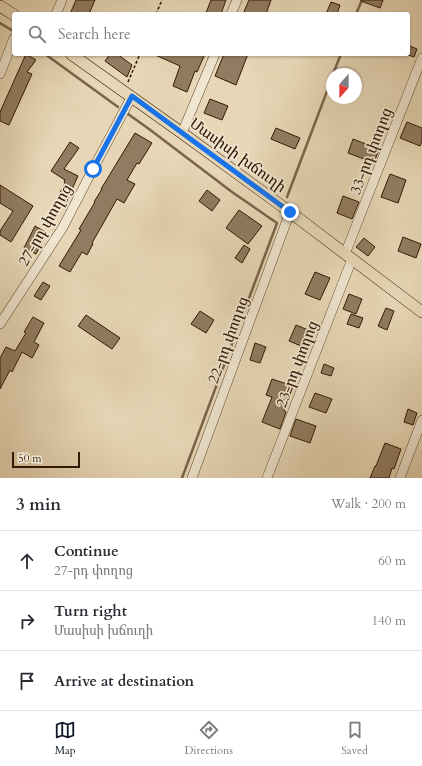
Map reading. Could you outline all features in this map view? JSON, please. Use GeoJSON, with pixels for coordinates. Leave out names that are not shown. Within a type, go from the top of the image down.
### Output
{"type":"FeatureCollection","features":[{"type":"Feature","properties":{"kind":"main road"},"geometry":{"type":"LineString","coordinates":[[0,6],[12,14]]}},
{"type":"Feature","properties":{"kind":"main road","name":"Մասիսի խճուղի"},"geometry":{"type":"LineString","coordinates":[[74,56],[290,212],[422,312]]}},
{"type":"Feature","properties":{"kind":"street"},"geometry":{"type":"LineString","coordinates":[[57,12],[62,0]]}},
{"type":"Feature","properties":{"kind":"street"},"geometry":{"type":"LineString","coordinates":[[232,12],[237,0]]}},
{"type":"Feature","properties":{"kind":"street"},"geometry":{"type":"LineString","coordinates":[[0,74],[12,43]]}},
{"type":"Feature","properties":{"kind":"street"},"geometry":{"type":"LineString","coordinates":[[182,133],[214,56]]}},
{"type":"Feature","properties":{"kind":"street","name":"33-րդ փողոց"},"geometry":{"type":"LineString","coordinates":[[349,257],[421,62]]}},
{"type":"Feature","properties":{"kind":"street","name":"27-րդ փողոց"},"geometry":{"type":"LineString","coordinates":[[0,324],[63,227],[93,169],[128,94]]}},
{"type":"Feature","properties":{"kind":"street","name":"22-րդ փողոց"},"geometry":{"type":"LineString","coordinates":[[192,478],[290,212]]}},
{"type":"Feature","properties":{"kind":"street","name":"23-րդ փողոց"},"geometry":{"type":"LineString","coordinates":[[267,478],[349,257]]}},
{"type":"Feature","properties":{"kind":"street"},"geometry":{"type":"LineString","coordinates":[[400,478],[422,420]]}},
{"type":"Feature","properties":{"kind":"path"},"geometry":{"type":"LineString","coordinates":[[157,12],[162,0]]}},
{"type":"Feature","properties":{"kind":"path"},"geometry":{"type":"LineString","coordinates":[[128,94],[139,56]]}},
{"type":"Feature","properties":{"kind":"building"},"geometry":{"type":"Polygon","coordinates":[[[76,0],[95,0],[90,12],[71,12],[76,0]]]}},
{"type":"Feature","properties":{"kind":"building"},"geometry":{"type":"Polygon","coordinates":[[[211,0],[226,0],[222,12],[206,12],[211,0]]]}},
{"type":"Feature","properties":{"kind":"building"},"geometry":{"type":"Polygon","coordinates":[[[249,0],[271,0],[267,12],[244,12],[249,0]]]}},
{"type":"Feature","properties":{"kind":"building"},"geometry":{"type":"Polygon","coordinates":[[[361,0],[383,0],[380,8],[361,0]]]}},
{"type":"Feature","properties":{"kind":"building"},"geometry":{"type":"Polygon","coordinates":[[[331,2],[340,5],[338,12],[327,12],[331,2]]]}},
{"type":"Feature","properties":{"kind":"building"},"geometry":{"type":"Polygon","coordinates":[[[410,46],[417,49],[414,57],[410,56],[410,46]]]}},
{"type":"Feature","properties":{"kind":"building"},"geometry":{"type":"Polygon","coordinates":[[[25,56],[29,56],[36,60],[27,72],[32,74],[9,125],[0,121],[0,112],[25,56]]]}},
{"type":"Feature","properties":{"kind":"building"},"geometry":{"type":"Polygon","coordinates":[[[109,56],[120,56],[132,65],[127,77],[105,61],[109,56]]]}},
{"type":"Feature","properties":{"kind":"building"},"geometry":{"type":"Polygon","coordinates":[[[158,56],[204,56],[197,72],[195,71],[187,92],[173,86],[180,66],[158,56]]]}},
{"type":"Feature","properties":{"kind":"building"},"geometry":{"type":"Polygon","coordinates":[[[223,56],[247,56],[236,85],[215,76],[223,56]]]}},
{"type":"Feature","properties":{"kind":"building"},"geometry":{"type":"Polygon","coordinates":[[[210,99],[228,106],[222,120],[204,113],[210,99]]]}},
{"type":"Feature","properties":{"kind":"building"},"geometry":{"type":"Polygon","coordinates":[[[407,122],[422,128],[422,141],[420,146],[400,138],[407,122]]]}},
{"type":"Feature","properties":{"kind":"building"},"geometry":{"type":"Polygon","coordinates":[[[276,128],[300,138],[295,149],[271,139],[276,128]]]}},
{"type":"Feature","properties":{"kind":"building"},"geometry":{"type":"Polygon","coordinates":[[[135,133],[152,143],[139,164],[137,163],[127,180],[135,184],[124,203],[117,199],[92,243],[93,244],[87,255],[82,252],[70,272],[59,266],[81,230],[79,229],[101,189],[135,133]]]}},
{"type":"Feature","properties":{"kind":"building"},"geometry":{"type":"Polygon","coordinates":[[[353,139],[379,149],[374,163],[348,153],[353,139]]]}},
{"type":"Feature","properties":{"kind":"building"},"geometry":{"type":"Polygon","coordinates":[[[70,142],[79,148],[64,169],[78,176],[65,205],[56,200],[65,183],[65,180],[51,171],[70,142]]]}},
{"type":"Feature","properties":{"kind":"building"},"geometry":{"type":"Polygon","coordinates":[[[390,174],[406,180],[398,203],[381,197],[390,174]]]}},
{"type":"Feature","properties":{"kind":"building"},"geometry":{"type":"Polygon","coordinates":[[[0,185],[33,206],[11,242],[0,235],[0,231],[13,211],[0,203],[0,185]]]}},
{"type":"Feature","properties":{"kind":"building"},"geometry":{"type":"Polygon","coordinates":[[[207,190],[220,200],[212,211],[199,201],[207,190]]]}},
{"type":"Feature","properties":{"kind":"building"},"geometry":{"type":"Polygon","coordinates":[[[343,196],[359,202],[352,219],[337,213],[343,196]]]}},
{"type":"Feature","properties":{"kind":"building"},"geometry":{"type":"Polygon","coordinates":[[[239,210],[262,226],[248,244],[226,228],[239,210]]]}},
{"type":"Feature","properties":{"kind":"building"},"geometry":{"type":"Polygon","coordinates":[[[35,226],[47,233],[36,254],[24,248],[35,226]]]}},
{"type":"Feature","properties":{"kind":"building"},"geometry":{"type":"Polygon","coordinates":[[[403,237],[421,244],[416,258],[398,251],[403,237]]]}},
{"type":"Feature","properties":{"kind":"building"},"geometry":{"type":"Polygon","coordinates":[[[364,238],[375,247],[368,256],[356,247],[364,238]]]}},
{"type":"Feature","properties":{"kind":"building"},"geometry":{"type":"Polygon","coordinates":[[[244,245],[250,249],[242,263],[235,258],[244,245]]]}},
{"type":"Feature","properties":{"kind":"building"},"geometry":{"type":"Polygon","coordinates":[[[315,272],[330,278],[320,300],[305,294],[315,272]]]}},
{"type":"Feature","properties":{"kind":"building"},"geometry":{"type":"Polygon","coordinates":[[[43,282],[50,286],[41,300],[34,296],[43,282]]]}},
{"type":"Feature","properties":{"kind":"building"},"geometry":{"type":"Polygon","coordinates":[[[349,294],[362,299],[356,314],[343,309],[349,294]]]}},
{"type":"Feature","properties":{"kind":"building"},"geometry":{"type":"Polygon","coordinates":[[[386,308],[394,311],[387,330],[378,326],[386,308]]]}},
{"type":"Feature","properties":{"kind":"building"},"geometry":{"type":"Polygon","coordinates":[[[200,311],[214,320],[206,333],[191,324],[200,311]]]}},
{"type":"Feature","properties":{"kind":"building"},"geometry":{"type":"Polygon","coordinates":[[[351,314],[363,318],[359,328],[347,324],[351,314]]]}},
{"type":"Feature","properties":{"kind":"building"},"geometry":{"type":"Polygon","coordinates":[[[86,315],[120,338],[112,349],[78,326],[86,315]]]}},
{"type":"Feature","properties":{"kind":"building"},"geometry":{"type":"Polygon","coordinates":[[[33,317],[44,323],[34,342],[39,345],[32,358],[22,352],[12,372],[10,370],[0,389],[0,358],[6,347],[15,351],[26,333],[24,332],[33,317]]]}},
{"type":"Feature","properties":{"kind":"building"},"geometry":{"type":"Polygon","coordinates":[[[296,325],[313,332],[306,348],[289,341],[296,325]]]}},
{"type":"Feature","properties":{"kind":"building"},"geometry":{"type":"Polygon","coordinates":[[[255,343],[266,347],[260,363],[250,360],[255,343]]]}},
{"type":"Feature","properties":{"kind":"building"},"geometry":{"type":"Polygon","coordinates":[[[324,364],[334,368],[331,376],[321,373],[324,364]]]}},
{"type":"Feature","properties":{"kind":"building"},"geometry":{"type":"Polygon","coordinates":[[[272,379],[293,386],[284,411],[286,412],[280,429],[262,422],[272,397],[266,395],[272,379]]]}},
{"type":"Feature","properties":{"kind":"building"},"geometry":{"type":"Polygon","coordinates":[[[315,393],[332,399],[326,413],[309,407],[315,393]]]}},
{"type":"Feature","properties":{"kind":"building"},"geometry":{"type":"Polygon","coordinates":[[[408,409],[417,413],[413,425],[404,422],[408,409]]]}},
{"type":"Feature","properties":{"kind":"building"},"geometry":{"type":"Polygon","coordinates":[[[296,419],[316,426],[310,443],[290,436],[296,419]]]}},
{"type":"Feature","properties":{"kind":"building"},"geometry":{"type":"Polygon","coordinates":[[[385,443],[401,449],[394,469],[392,468],[389,478],[370,478],[376,466],[385,443]]]}},
{"type":"Feature","properties":{"kind":"waterway"},"geometry":{"type":"LineString","coordinates":[[357,12],[362,0]]}},
{"type":"Feature","properties":{"kind":"waterway"},"geometry":{"type":"LineString","coordinates":[[0,23],[12,30]]}},
{"type":"Feature","properties":{"kind":"waterway"},"geometry":{"type":"LineString","coordinates":[[48,56],[118,107]]}},
{"type":"Feature","properties":{"kind":"waterway"},"geometry":{"type":"LineString","coordinates":[[335,68],[340,56]]}},
{"type":"Feature","properties":{"kind":"waterway"},"geometry":{"type":"LineString","coordinates":[[287,197],[326,94]]}},
{"type":"Feature","properties":{"kind":"waterway"},"geometry":{"type":"LineString","coordinates":[[128,114],[232,192],[277,223],[182,478]]}},
{"type":"Feature","properties":{"kind":"route"},"geometry":{"type":"LineString","coordinates":[[93,169],[132,96],[290,212]]}}]}
